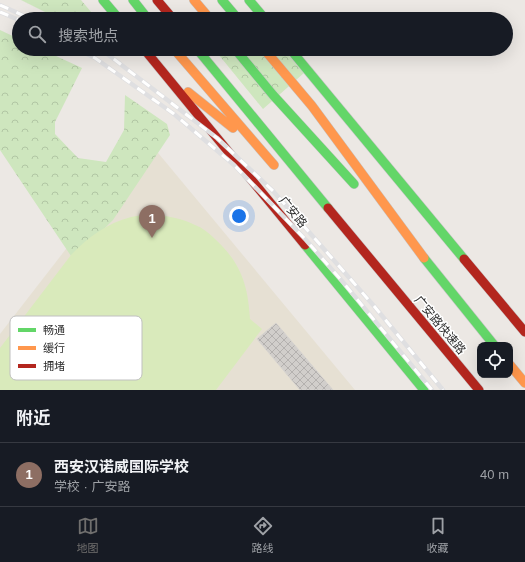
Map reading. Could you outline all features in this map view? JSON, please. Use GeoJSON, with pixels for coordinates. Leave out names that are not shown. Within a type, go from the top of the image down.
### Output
{"type":"FeatureCollection","features":[{"type":"Feature","properties":{"kind":"main road"},"geometry":{"type":"LineString","coordinates":[[103,0],[113,12]]}},
{"type":"Feature","properties":{"kind":"main road"},"geometry":{"type":"LineString","coordinates":[[132,0],[142,12]]}},
{"type":"Feature","properties":{"kind":"main road"},"geometry":{"type":"LineString","coordinates":[[157,0],[167,12]]}},
{"type":"Feature","properties":{"kind":"main road"},"geometry":{"type":"LineString","coordinates":[[194,0],[204,12]]}},
{"type":"Feature","properties":{"kind":"main road"},"geometry":{"type":"LineString","coordinates":[[222,0],[232,12]]}},
{"type":"Feature","properties":{"kind":"main road"},"geometry":{"type":"LineString","coordinates":[[249,0],[259,12]]}},
{"type":"Feature","properties":{"kind":"main road","name":"广安路"},"geometry":{"type":"LineString","coordinates":[[150,56],[424,390]]}},
{"type":"Feature","properties":{"kind":"main road"},"geometry":{"type":"LineString","coordinates":[[180,56],[279,170]]}},
{"type":"Feature","properties":{"kind":"main road"},"geometry":{"type":"LineString","coordinates":[[203,56],[383,275]]}},
{"type":"Feature","properties":{"kind":"main road"},"geometry":{"type":"LineString","coordinates":[[241,56],[273,95],[358,188]]}},
{"type":"Feature","properties":{"kind":"main road"},"geometry":{"type":"LineString","coordinates":[[270,56],[312,106],[433,270],[492,342]]}},
{"type":"Feature","properties":{"kind":"main road"},"geometry":{"type":"LineString","coordinates":[[296,56],[525,332]]}},
{"type":"Feature","properties":{"kind":"main road"},"geometry":{"type":"LineString","coordinates":[[160,69],[263,153]]}},
{"type":"Feature","properties":{"kind":"main road"},"geometry":{"type":"LineString","coordinates":[[312,203],[383,275]]}},
{"type":"Feature","properties":{"kind":"main road"},"geometry":{"type":"LineString","coordinates":[[374,206],[433,270]]}},
{"type":"Feature","properties":{"kind":"main road","name":"广安路快速路"},"geometry":{"type":"LineString","coordinates":[[383,275],[479,390]]}},
{"type":"Feature","properties":{"kind":"main road"},"geometry":{"type":"LineString","coordinates":[[513,369],[525,383]]}},
{"type":"Feature","properties":{"kind":"shaded area"},"geometry":{"type":"Polygon","coordinates":[[[149,142],[355,390],[0,390],[0,334],[10,321],[10,380],[142,380],[142,316],[14,316],[149,142]]]}},
{"type":"Feature","properties":{"kind":"green space"},"geometry":{"type":"Polygon","coordinates":[[[21,0],[81,0],[91,12],[45,12],[21,0]]]}},
{"type":"Feature","properties":{"kind":"green space"},"geometry":{"type":"Polygon","coordinates":[[[0,30],[12,36],[12,56],[56,56],[82,68],[55,122],[55,134],[78,158],[106,162],[124,130],[125,95],[167,124],[170,135],[113,220],[73,259],[0,150],[0,30]]]}},
{"type":"Feature","properties":{"kind":"green space"},"geometry":{"type":"Polygon","coordinates":[[[220,56],[289,56],[304,73],[263,109],[220,56]]]}},
{"type":"Feature","properties":{"kind":"green space"},"geometry":{"type":"Polygon","coordinates":[[[145,215],[173,217],[191,223],[206,231],[224,248],[242,275],[250,319],[262,329],[216,390],[0,390],[0,348],[10,335],[10,380],[142,380],[142,316],[24,316],[71,255],[91,237],[114,223],[134,216],[145,215]]]}},
{"type":"Feature","properties":{"kind":"building"},"geometry":{"type":"Polygon","coordinates":[[[276,323],[333,390],[300,390],[257,339],[276,323]]]}},
{"type":"Feature","properties":{"kind":"railway"},"geometry":{"type":"LineString","coordinates":[[0,5],[16,12]]}},
{"type":"Feature","properties":{"kind":"railway"},"geometry":{"type":"LineString","coordinates":[[0,12],[12,17]]}},
{"type":"Feature","properties":{"kind":"railway"},"geometry":{"type":"LineString","coordinates":[[91,56],[174,114],[234,165],[306,240],[432,390]]}},
{"type":"Feature","properties":{"kind":"railway"},"geometry":{"type":"LineString","coordinates":[[110,56],[217,138],[273,191],[374,306],[443,390]]}},
{"type":"Feature","properties":{"kind":"traffic: fast"},"geometry":{"type":"LineString","coordinates":[[103,0],[113,12]]}},
{"type":"Feature","properties":{"kind":"traffic: fast"},"geometry":{"type":"LineString","coordinates":[[133,0],[142,12]]}},
{"type":"Feature","properties":{"kind":"traffic: fast"},"geometry":{"type":"LineString","coordinates":[[222,0],[232,12]]}},
{"type":"Feature","properties":{"kind":"traffic: fast"},"geometry":{"type":"LineString","coordinates":[[249,0],[259,12]]}},
{"type":"Feature","properties":{"kind":"traffic: fast"},"geometry":{"type":"LineString","coordinates":[[203,56],[328,208]]}},
{"type":"Feature","properties":{"kind":"traffic: fast"},"geometry":{"type":"LineString","coordinates":[[241,56],[273,95],[354,184]]}},
{"type":"Feature","properties":{"kind":"traffic: fast"},"geometry":{"type":"LineString","coordinates":[[296,56],[464,259]]}},
{"type":"Feature","properties":{"kind":"traffic: fast"},"geometry":{"type":"LineString","coordinates":[[305,245],[424,390]]}},
{"type":"Feature","properties":{"kind":"traffic: fast"},"geometry":{"type":"LineString","coordinates":[[424,258],[492,342]]}},
{"type":"Feature","properties":{"kind":"traffic: slow"},"geometry":{"type":"LineString","coordinates":[[194,0],[204,12]]}},
{"type":"Feature","properties":{"kind":"traffic: slow"},"geometry":{"type":"LineString","coordinates":[[180,56],[274,165]]}},
{"type":"Feature","properties":{"kind":"traffic: slow"},"geometry":{"type":"LineString","coordinates":[[270,56],[312,106],[424,258]]}},
{"type":"Feature","properties":{"kind":"traffic: slow"},"geometry":{"type":"LineString","coordinates":[[188,92],[233,128]]}},
{"type":"Feature","properties":{"kind":"traffic: slow"},"geometry":{"type":"LineString","coordinates":[[513,369],[525,383]]}},
{"type":"Feature","properties":{"kind":"traffic: jam"},"geometry":{"type":"LineString","coordinates":[[157,0],[167,12]]}},
{"type":"Feature","properties":{"kind":"traffic: jam"},"geometry":{"type":"LineString","coordinates":[[150,56],[305,245]]}},
{"type":"Feature","properties":{"kind":"traffic: jam"},"geometry":{"type":"LineString","coordinates":[[328,208],[479,390]]}},
{"type":"Feature","properties":{"kind":"traffic: jam"},"geometry":{"type":"LineString","coordinates":[[464,259],[525,332]]}},
{"type":"Feature","properties":{"kind":"place","name":"西安汉诺威国际学校"},"geometry":{"type":"Point","coordinates":[152,238]}}]}
